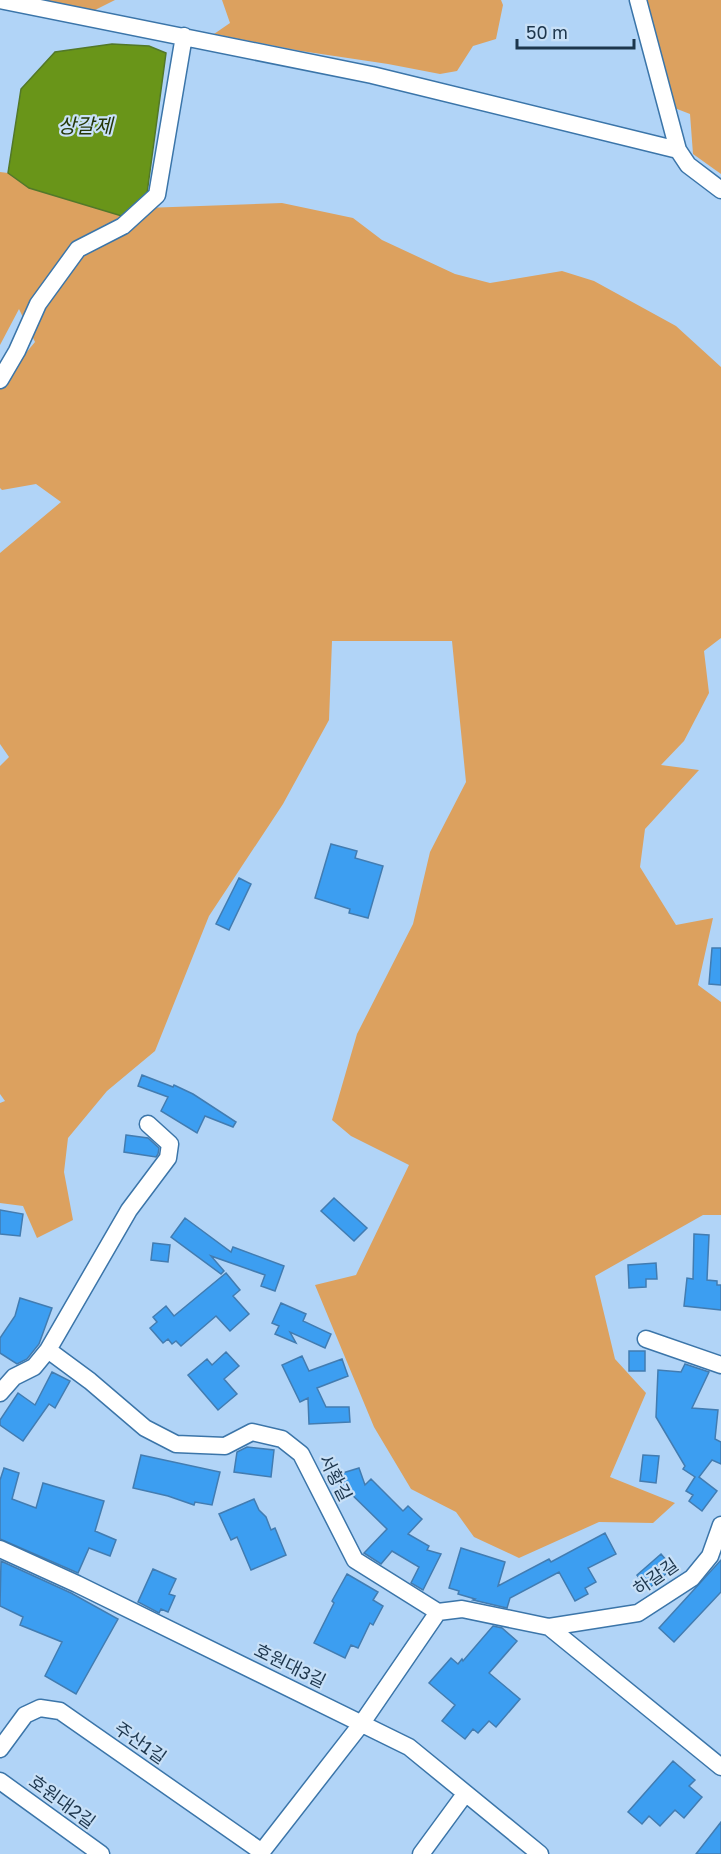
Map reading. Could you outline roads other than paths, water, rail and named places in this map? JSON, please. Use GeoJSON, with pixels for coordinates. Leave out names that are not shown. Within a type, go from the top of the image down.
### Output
{"type":"FeatureCollection","features":[{"type":"Feature","properties":{"kind":"street"},"geometry":{"type":"LineString","coordinates":[[0,0],[372,75],[678,150]]}},
{"type":"Feature","properties":{"kind":"street"},"geometry":{"type":"LineString","coordinates":[[638,0],[678,150],[688,165],[721,190]]}},
{"type":"Feature","properties":{"kind":"street"},"geometry":{"type":"LineString","coordinates":[[0,380],[17,351],[38,304],[78,249],[123,226],[157,195],[184,36]]}},
{"type":"Feature","properties":{"kind":"street"},"geometry":{"type":"LineString","coordinates":[[0,1393],[14,1377],[34,1367],[48,1350],[129,1210],[168,1158],[170,1144],[148,1124]]}},
{"type":"Feature","properties":{"kind":"street"},"geometry":{"type":"LineString","coordinates":[[646,1339],[721,1365]]}},
{"type":"Feature","properties":{"kind":"street","name":"서황길"},"geometry":{"type":"LineString","coordinates":[[48,1350],[90,1381],[145,1428],[176,1444],[225,1446],[252,1432],[282,1439],[301,1454],[355,1560],[438,1612]]}},
{"type":"Feature","properties":{"kind":"street","name":"하갈길"},"geometry":{"type":"LineString","coordinates":[[549,1627],[638,1613],[692,1578],[710,1556],[721,1525]]}},
{"type":"Feature","properties":{"kind":"street","name":"호원대3길"},"geometry":{"type":"LineString","coordinates":[[0,1549],[87,1589],[409,1747],[540,1854]]}},
{"type":"Feature","properties":{"kind":"street"},"geometry":{"type":"LineString","coordinates":[[438,1612],[462,1609],[549,1627],[721,1767]]}},
{"type":"Feature","properties":{"kind":"street","name":"주산1길"},"geometry":{"type":"LineString","coordinates":[[0,1749],[25,1715],[40,1708],[60,1711],[261,1853],[362,1723],[438,1612]]}},
{"type":"Feature","properties":{"kind":"street","name":"호원대2길"},"geometry":{"type":"LineString","coordinates":[[0,1781],[101,1854]]}},
{"type":"Feature","properties":{"kind":"street"},"geometry":{"type":"LineString","coordinates":[[421,1854],[465,1794]]}},
{"type":"Feature","properties":{"kind":"water","name":"상갈제"},"geometry":{"type":"Polygon","coordinates":[[[112,44],[149,46],[166,53],[145,208],[125,217],[29,188],[8,173],[21,89],[55,52],[112,44]]]}}]}
